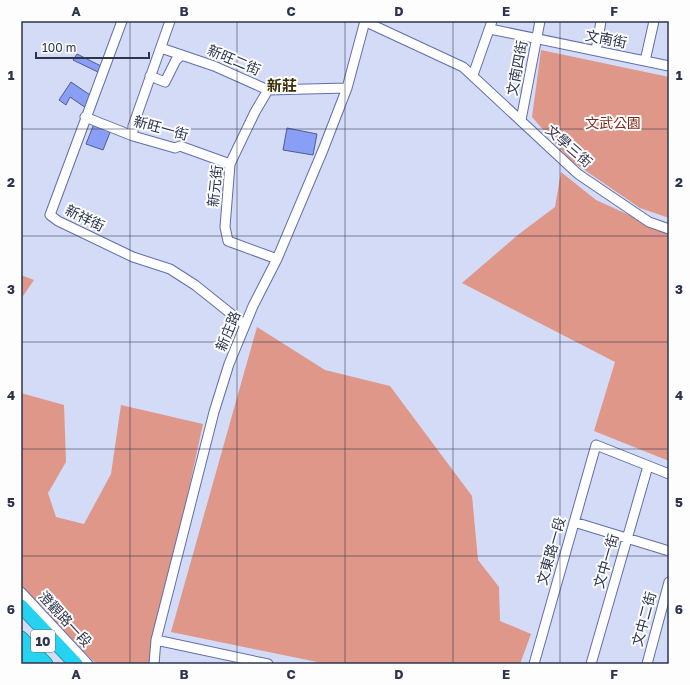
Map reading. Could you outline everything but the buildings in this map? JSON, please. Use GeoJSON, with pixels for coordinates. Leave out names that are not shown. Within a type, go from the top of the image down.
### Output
{"type":"FeatureCollection","features":[{"type":"Feature","properties":{"kind":"highway"},"geometry":{"type":"LineString","coordinates":[[21,606],[76,664]]}},
{"type":"Feature","properties":{"kind":"highway","name":"10"},"geometry":{"type":"LineString","coordinates":[[21,618],[65,664]]}},
{"type":"Feature","properties":{"kind":"highway","name":"10"},"geometry":{"type":"LineString","coordinates":[[21,638],[46,664]]}},
{"type":"Feature","properties":{"kind":"highway"},"geometry":{"type":"LineString","coordinates":[[21,652],[32,664]]}},
{"type":"Feature","properties":{"kind":"street","name":"新祥街"},"geometry":{"type":"LineString","coordinates":[[122,21],[85,117],[50,215],[58,221],[133,257],[170,269],[195,285],[245,325]]}},
{"type":"Feature","properties":{"kind":"street"},"geometry":{"type":"LineString","coordinates":[[133,136],[133,126],[170,21]]}},
{"type":"Feature","properties":{"kind":"street","name":"文學三街"},"geometry":{"type":"LineString","coordinates":[[365,21],[463,67],[578,174],[648,222],[669,229]]}},
{"type":"Feature","properties":{"kind":"street","name":"新庄路"},"geometry":{"type":"LineString","coordinates":[[154,664],[156,640],[214,412],[245,325],[277,259],[347,88],[365,21]]}},
{"type":"Feature","properties":{"kind":"street","name":"文南四街"},"geometry":{"type":"LineString","coordinates":[[521,120],[540,21]]}},
{"type":"Feature","properties":{"kind":"street"},"geometry":{"type":"LineString","coordinates":[[596,51],[601,21]]}},
{"type":"Feature","properties":{"kind":"street"},"geometry":{"type":"LineString","coordinates":[[645,61],[654,21]]}},
{"type":"Feature","properties":{"kind":"street"},"geometry":{"type":"LineString","coordinates":[[473,75],[491,25]]}},
{"type":"Feature","properties":{"kind":"street","name":"文南街"},"geometry":{"type":"LineString","coordinates":[[491,25],[537,39],[669,66]]}},
{"type":"Feature","properties":{"kind":"street","name":"新旺二街"},"geometry":{"type":"LineString","coordinates":[[161,48],[214,66],[268,90],[347,88]]}},
{"type":"Feature","properties":{"kind":"street"},"geometry":{"type":"LineString","coordinates":[[150,76],[165,82],[176,60],[182,55]]}},
{"type":"Feature","properties":{"kind":"street","name":"新元街"},"geometry":{"type":"LineString","coordinates":[[268,90],[255,112],[230,164],[225,227],[228,241],[277,259]]}},
{"type":"Feature","properties":{"kind":"street","name":"新旺一街"},"geometry":{"type":"LineString","coordinates":[[85,117],[133,136],[176,148],[180,146],[230,164]]}},
{"type":"Feature","properties":{"kind":"street","name":"文東路一段"},"geometry":{"type":"LineString","coordinates":[[534,664],[596,445],[648,466]]}},
{"type":"Feature","properties":{"kind":"street"},"geometry":{"type":"LineString","coordinates":[[648,466],[669,474]]}},
{"type":"Feature","properties":{"kind":"street","name":"文中一街"},"geometry":{"type":"LineString","coordinates":[[591,664],[648,466]]}},
{"type":"Feature","properties":{"kind":"street"},"geometry":{"type":"LineString","coordinates":[[574,522],[669,551]]}},
{"type":"Feature","properties":{"kind":"street","name":"文中二街"},"geometry":{"type":"LineString","coordinates":[[647,664],[669,582]]}},
{"type":"Feature","properties":{"kind":"street","name":"澄觀路一段"},"geometry":{"type":"LineString","coordinates":[[21,592],[88,664]]}},
{"type":"Feature","properties":{"kind":"street"},"geometry":{"type":"LineString","coordinates":[[156,640],[268,664]]}},
{"type":"Feature","properties":{"kind":"green space","name":"文武公園"},"geometry":{"type":"Polygon","coordinates":[[[541,50],[669,77],[669,218],[640,208],[570,160],[532,117],[541,50]]]}},
{"type":"Feature","properties":{"kind":"green space"},"geometry":{"type":"Polygon","coordinates":[[[561,172],[596,200],[669,233],[669,461],[594,431],[615,362],[462,283],[519,234],[555,207],[561,172]]]}},
{"type":"Feature","properties":{"kind":"green space"},"geometry":{"type":"Polygon","coordinates":[[[21,275],[34,280],[21,299],[21,275]]]}},
{"type":"Feature","properties":{"kind":"green space"},"geometry":{"type":"Polygon","coordinates":[[[257,327],[325,370],[390,386],[472,496],[478,560],[499,587],[500,621],[531,634],[520,664],[327,664],[171,632],[257,327]]]}},
{"type":"Feature","properties":{"kind":"green space"},"geometry":{"type":"Polygon","coordinates":[[[21,393],[64,405],[66,462],[48,493],[56,517],[84,524],[111,474],[121,405],[203,424],[151,664],[96,664],[21,585],[21,393]]]}},
{"type":"Feature","properties":{"kind":"district","name":"新莊"},"geometry":{"type":"Point","coordinates":[282,86]}}]}
